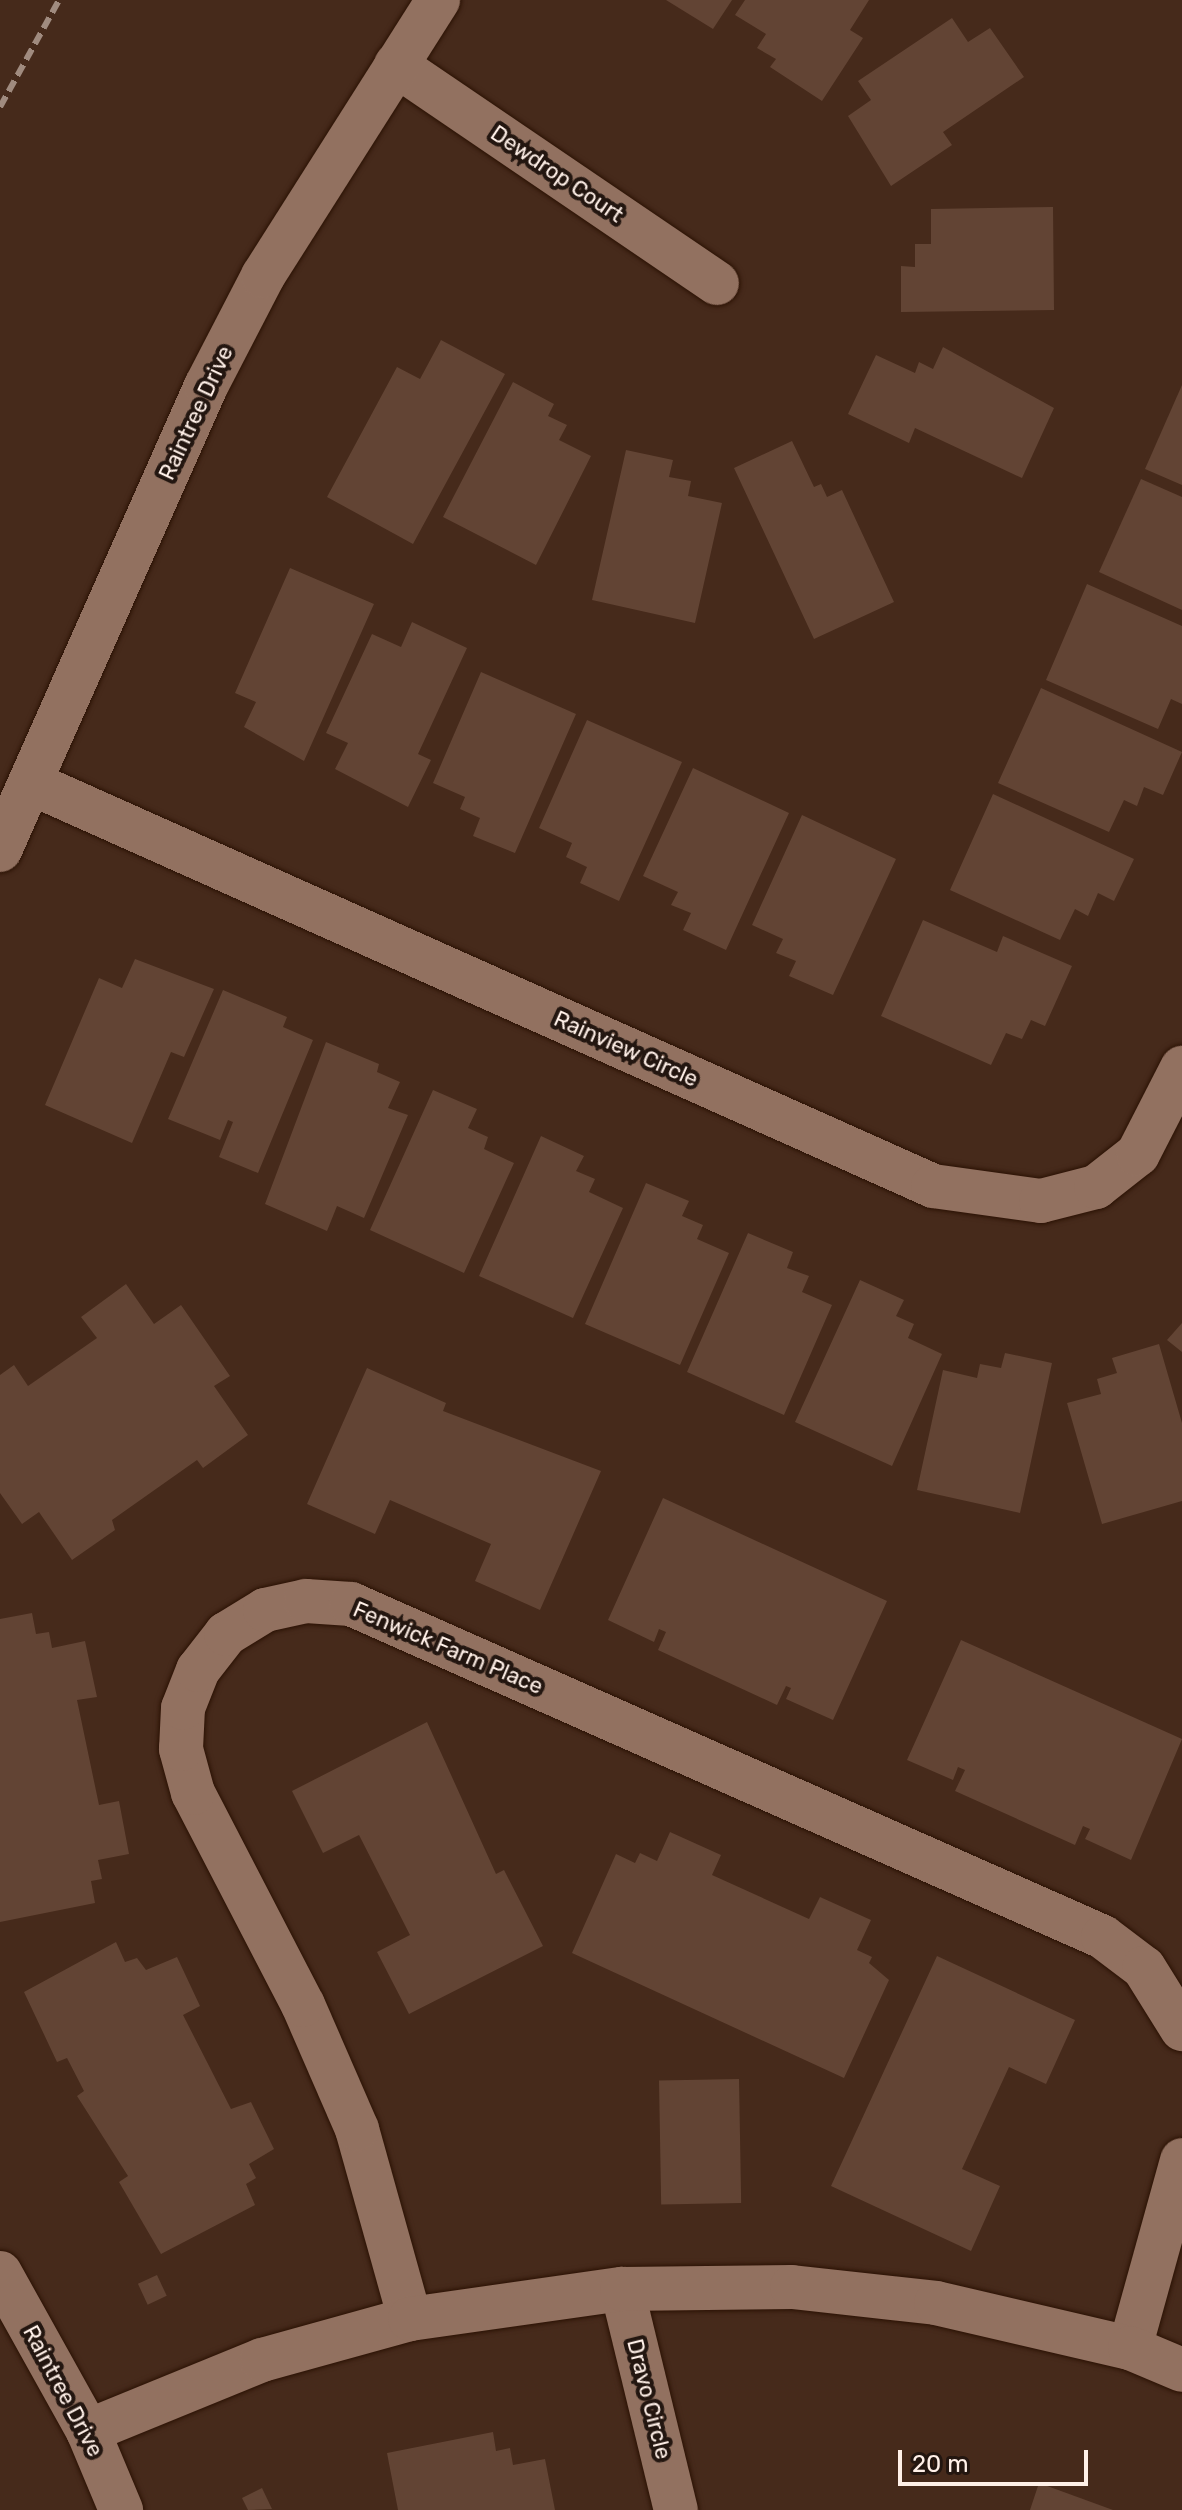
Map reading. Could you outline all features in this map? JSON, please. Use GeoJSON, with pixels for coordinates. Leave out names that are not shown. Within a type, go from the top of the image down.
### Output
{"type":"FeatureCollection","features":[{"type":"Feature","properties":{"kind":"street","name":"Raintree Drive"},"geometry":{"type":"LineString","coordinates":[[0,850],[206,386],[263,276],[438,0]]}},
{"type":"Feature","properties":{"kind":"street","name":"Dewdrop Court"},"geometry":{"type":"LineString","coordinates":[[396,65],[717,283]]}},
{"type":"Feature","properties":{"kind":"street","name":"Rainview Circle"},"geometry":{"type":"LineString","coordinates":[[31,783],[933,1186],[1041,1201],[1096,1187],[1138,1154],[1182,1068]]}},
{"type":"Feature","properties":{"kind":"street","name":"Fenwick Farm Place"},"geometry":{"type":"LineString","coordinates":[[410,2319],[357,2129],[303,2005],[193,1793],[181,1749],[183,1708],[198,1670],[226,1634],[265,1610],[306,1601],[351,1604],[1103,1937],[1144,1968],[1182,2029]]}},
{"type":"Feature","properties":{"kind":"street"},"geometry":{"type":"LineString","coordinates":[[1130,2348],[1182,2160]]}},
{"type":"Feature","properties":{"kind":"street","name":"Raintree Drive"},"geometry":{"type":"LineString","coordinates":[[0,2273],[88,2431],[121,2510]]}},
{"type":"Feature","properties":{"kind":"street"},"geometry":{"type":"LineString","coordinates":[[88,2431],[262,2360],[410,2319],[622,2289],[792,2287],[936,2303],[1130,2348],[1182,2370]]}},
{"type":"Feature","properties":{"kind":"street","name":"Dravo Circle"},"geometry":{"type":"LineString","coordinates":[[622,2289],[676,2510]]}},
{"type":"Feature","properties":{"kind":"building"},"geometry":{"type":"Polygon","coordinates":[[[666,0],[732,0],[713,29],[666,0]]]}},
{"type":"Feature","properties":{"kind":"building"},"geometry":{"type":"Polygon","coordinates":[[[745,0],[869,0],[850,30],[863,38],[822,101],[770,67],[776,59],[757,48],[766,34],[735,15],[745,0]]]}},
{"type":"Feature","properties":{"kind":"building"},"geometry":{"type":"Polygon","coordinates":[[[952,18],[968,42],[990,28],[1024,77],[943,132],[952,145],[891,186],[848,116],[871,100],[858,81],[952,18]]]}},
{"type":"Feature","properties":{"kind":"building"},"geometry":{"type":"Polygon","coordinates":[[[1053,207],[1054,310],[901,312],[901,266],[915,267],[915,244],[931,244],[931,209],[1053,207]]]}},
{"type":"Feature","properties":{"kind":"building"},"geometry":{"type":"Polygon","coordinates":[[[441,340],[505,374],[413,544],[327,497],[397,367],[420,379],[441,340]]]}},
{"type":"Feature","properties":{"kind":"building"},"geometry":{"type":"Polygon","coordinates":[[[943,347],[1054,408],[1022,478],[915,428],[909,443],[848,414],[876,355],[915,373],[919,362],[933,369],[943,347]]]}},
{"type":"Feature","properties":{"kind":"building"},"geometry":{"type":"Polygon","coordinates":[[[513,382],[554,404],[548,416],[567,425],[559,440],[591,456],[536,565],[443,517],[513,382]]]}},
{"type":"Feature","properties":{"kind":"building"},"geometry":{"type":"Polygon","coordinates":[[[1182,385],[1182,485],[1145,469],[1182,385]]]}},
{"type":"Feature","properties":{"kind":"building"},"geometry":{"type":"Polygon","coordinates":[[[792,441],[814,487],[821,484],[827,497],[842,490],[894,602],[814,639],[734,468],[792,441]]]}},
{"type":"Feature","properties":{"kind":"building"},"geometry":{"type":"Polygon","coordinates":[[[626,450],[673,460],[669,477],[691,481],[688,496],[722,503],[695,623],[592,600],[626,450]]]}},
{"type":"Feature","properties":{"kind":"building"},"geometry":{"type":"Polygon","coordinates":[[[1141,479],[1182,497],[1182,610],[1099,572],[1141,479]]]}},
{"type":"Feature","properties":{"kind":"building"},"geometry":{"type":"Polygon","coordinates":[[[290,568],[374,604],[304,761],[244,727],[256,702],[235,693],[290,568]]]}},
{"type":"Feature","properties":{"kind":"building"},"geometry":{"type":"Polygon","coordinates":[[[1087,584],[1182,626],[1182,704],[1171,699],[1158,729],[1046,680],[1087,584]]]}},
{"type":"Feature","properties":{"kind":"building"},"geometry":{"type":"Polygon","coordinates":[[[412,622],[467,648],[418,754],[431,760],[408,807],[335,769],[348,743],[326,733],[372,634],[401,647],[412,622]]]}},
{"type":"Feature","properties":{"kind":"building"},"geometry":{"type":"Polygon","coordinates":[[[481,672],[576,714],[515,853],[473,836],[480,818],[460,809],[465,797],[433,783],[481,672]]]}},
{"type":"Feature","properties":{"kind":"building"},"geometry":{"type":"Polygon","coordinates":[[[1041,688],[1182,752],[1163,795],[1144,787],[1137,806],[1124,800],[1109,832],[998,783],[1041,688]]]}},
{"type":"Feature","properties":{"kind":"building"},"geometry":{"type":"Polygon","coordinates":[[[587,720],[682,762],[619,901],[580,883],[587,867],[566,857],[572,843],[539,828],[587,720]]]}},
{"type":"Feature","properties":{"kind":"building"},"geometry":{"type":"Polygon","coordinates":[[[693,768],[789,813],[726,950],[683,930],[691,913],[671,905],[678,892],[643,876],[693,768]]]}},
{"type":"Feature","properties":{"kind":"building"},"geometry":{"type":"Polygon","coordinates":[[[993,794],[1134,859],[1114,901],[1098,893],[1088,916],[1075,909],[1060,940],[950,890],[993,794]]]}},
{"type":"Feature","properties":{"kind":"building"},"geometry":{"type":"Polygon","coordinates":[[[802,815],[896,859],[833,995],[789,976],[796,961],[776,953],[783,939],[752,925],[802,815]]]}},
{"type":"Feature","properties":{"kind":"building"},"geometry":{"type":"Polygon","coordinates":[[[923,920],[997,952],[1003,936],[1072,966],[1045,1026],[1031,1020],[1022,1039],[1006,1033],[991,1065],[881,1016],[923,920]]]}},
{"type":"Feature","properties":{"kind":"building"},"geometry":{"type":"Polygon","coordinates":[[[135,959],[214,989],[184,1057],[171,1052],[132,1143],[45,1105],[99,978],[122,988],[135,959]]]}},
{"type":"Feature","properties":{"kind":"building"},"geometry":{"type":"Polygon","coordinates":[[[223,990],[287,1017],[283,1027],[313,1040],[258,1173],[219,1157],[233,1122],[228,1120],[220,1140],[168,1119],[223,990]]]}},
{"type":"Feature","properties":{"kind":"building"},"geometry":{"type":"Polygon","coordinates":[[[326,1042],[379,1064],[377,1072],[400,1082],[388,1108],[408,1115],[364,1218],[337,1206],[327,1231],[265,1204],[326,1042]]]}},
{"type":"Feature","properties":{"kind":"building"},"geometry":{"type":"Polygon","coordinates":[[[433,1090],[477,1109],[468,1128],[488,1137],[484,1149],[514,1163],[464,1273],[370,1230],[433,1090]]]}},
{"type":"Feature","properties":{"kind":"building"},"geometry":{"type":"Polygon","coordinates":[[[541,1136],[584,1156],[576,1171],[595,1179],[589,1192],[623,1208],[573,1318],[479,1276],[541,1136]]]}},
{"type":"Feature","properties":{"kind":"building"},"geometry":{"type":"Polygon","coordinates":[[[646,1183],[689,1201],[682,1216],[703,1225],[697,1239],[729,1253],[680,1365],[585,1324],[646,1183]]]}},
{"type":"Feature","properties":{"kind":"building"},"geometry":{"type":"Polygon","coordinates":[[[748,1233],[793,1252],[787,1268],[809,1276],[802,1292],[832,1305],[784,1415],[687,1372],[748,1233]]]}},
{"type":"Feature","properties":{"kind":"building"},"geometry":{"type":"Polygon","coordinates":[[[860,1280],[904,1300],[896,1316],[914,1324],[908,1338],[942,1354],[892,1466],[795,1422],[860,1280]]]}},
{"type":"Feature","properties":{"kind":"building"},"geometry":{"type":"Polygon","coordinates":[[[126,1284],[154,1324],[181,1305],[230,1376],[214,1386],[248,1435],[203,1468],[197,1460],[112,1520],[115,1530],[72,1560],[39,1512],[22,1524],[0,1493],[0,1375],[14,1365],[28,1386],[97,1338],[81,1317],[126,1284]]]}},
{"type":"Feature","properties":{"kind":"building"},"geometry":{"type":"Polygon","coordinates":[[[1182,1323],[1182,1352],[1167,1340],[1182,1323]]]}},
{"type":"Feature","properties":{"kind":"building"},"geometry":{"type":"Polygon","coordinates":[[[1159,1344],[1182,1423],[1182,1501],[1102,1524],[1067,1403],[1101,1394],[1097,1379],[1117,1373],[1112,1358],[1159,1344]]]}},
{"type":"Feature","properties":{"kind":"building"},"geometry":{"type":"Polygon","coordinates":[[[1005,1353],[1052,1363],[1020,1513],[917,1490],[943,1370],[977,1378],[980,1364],[1001,1368],[1005,1353]]]}},
{"type":"Feature","properties":{"kind":"building"},"geometry":{"type":"Polygon","coordinates":[[[367,1368],[446,1403],[443,1411],[601,1471],[540,1610],[475,1581],[491,1544],[390,1500],[375,1534],[307,1504],[367,1368]]]}},
{"type":"Feature","properties":{"kind":"building"},"geometry":{"type":"Polygon","coordinates":[[[663,1498],[887,1601],[833,1720],[786,1699],[791,1688],[786,1686],[777,1705],[658,1650],[666,1632],[659,1629],[654,1642],[608,1620],[663,1498]]]}},
{"type":"Feature","properties":{"kind":"building"},"geometry":{"type":"Polygon","coordinates":[[[32,1613],[36,1634],[49,1632],[52,1648],[85,1641],[97,1697],[77,1700],[99,1805],[119,1801],[129,1854],[98,1860],[102,1879],[91,1881],[95,1903],[0,1922],[0,1619],[32,1613]]]}},
{"type":"Feature","properties":{"kind":"building"},"geometry":{"type":"Polygon","coordinates":[[[961,1640],[1182,1739],[1131,1860],[1085,1839],[1090,1829],[1083,1826],[1075,1845],[955,1791],[965,1770],[958,1767],[953,1780],[907,1760],[961,1640]]]}},
{"type":"Feature","properties":{"kind":"building"},"geometry":{"type":"Polygon","coordinates":[[[427,1722],[496,1874],[504,1870],[543,1946],[409,2014],[377,1952],[410,1935],[359,1835],[323,1853],[292,1791],[427,1722]]]}},
{"type":"Feature","properties":{"kind":"building"},"geometry":{"type":"Polygon","coordinates":[[[670,1832],[721,1855],[712,1875],[809,1919],[820,1897],[871,1920],[857,1950],[872,1957],[869,1963],[889,1980],[844,2078],[572,1953],[616,1854],[635,1863],[640,1853],[657,1861],[670,1832]]]}},
{"type":"Feature","properties":{"kind":"building"},"geometry":{"type":"Polygon","coordinates":[[[116,1942],[125,1962],[137,1958],[146,1970],[177,1957],[200,2006],[183,2015],[231,2109],[251,2102],[274,2149],[249,2164],[256,2178],[246,2184],[255,2205],[161,2254],[119,2182],[128,2176],[77,2096],[84,2091],[67,2058],[57,2062],[24,1992],[116,1942]]]}},
{"type":"Feature","properties":{"kind":"building"},"geometry":{"type":"Polygon","coordinates":[[[937,1956],[1075,2020],[1046,2084],[1009,2067],[962,2169],[1000,2186],[971,2251],[831,2186],[937,1956]]]}},
{"type":"Feature","properties":{"kind":"building"},"geometry":{"type":"Polygon","coordinates":[[[739,2079],[741,2203],[661,2204],[659,2080],[739,2079]]]}},
{"type":"Feature","properties":{"kind":"building"},"geometry":{"type":"Polygon","coordinates":[[[157,2275],[167,2296],[148,2305],[138,2284],[157,2275]]]}},
{"type":"Feature","properties":{"kind":"building"},"geometry":{"type":"Polygon","coordinates":[[[493,2432],[496,2451],[510,2448],[513,2465],[545,2459],[555,2510],[398,2510],[387,2453],[493,2432]]]}},
{"type":"Feature","properties":{"kind":"building"},"geometry":{"type":"Polygon","coordinates":[[[1039,2483],[1113,2510],[1030,2510],[1039,2483]]]}},
{"type":"Feature","properties":{"kind":"building"},"geometry":{"type":"Polygon","coordinates":[[[262,2488],[272,2509],[248,2510],[242,2498],[262,2488]]]}},
{"type":"Feature","properties":{"kind":"railway"},"geometry":{"type":"LineString","coordinates":[[0,107],[59,0]]}}]}
